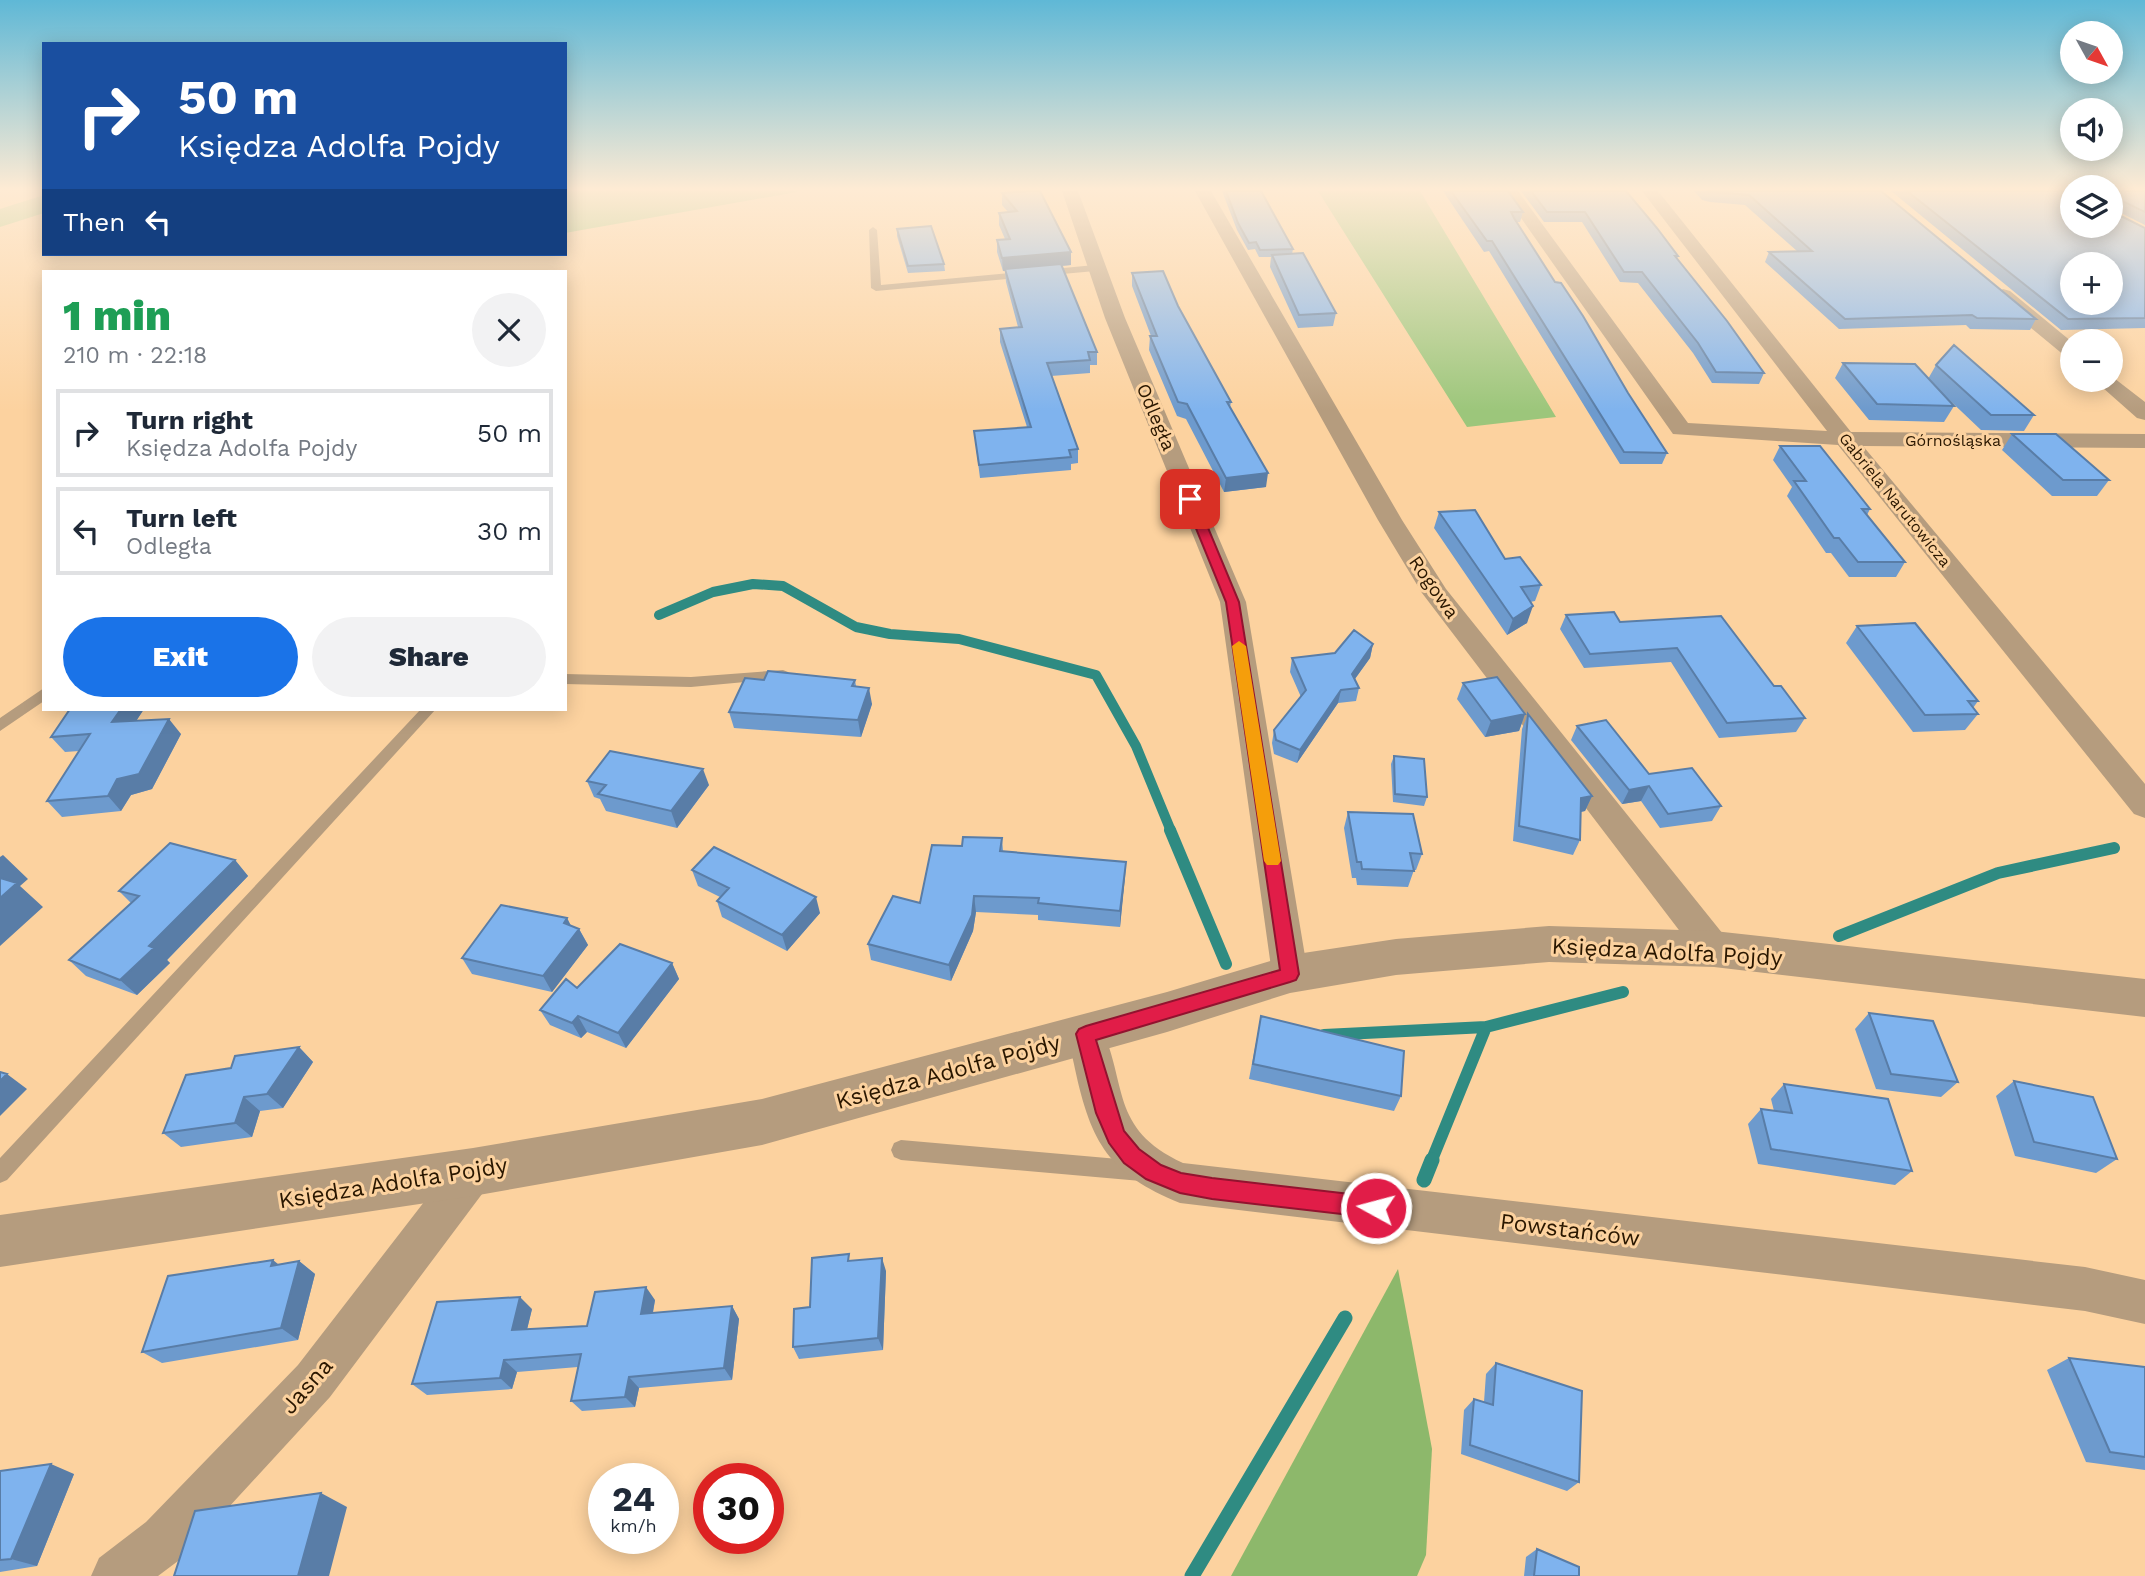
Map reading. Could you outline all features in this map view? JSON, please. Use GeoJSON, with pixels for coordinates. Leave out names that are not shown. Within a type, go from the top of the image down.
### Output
{"type":"FeatureCollection","features":[{"type":"Feature","properties":{"kind":"street","name":"Odległa"},"geometry":{"type":"LineString","coordinates":[[1094,265],[1233,602],[1290,974]]}},
{"type":"Feature","properties":{"kind":"street","name":"Rogowa"},"geometry":{"type":"LineString","coordinates":[[1245,265],[1390,520],[1435,593],[1714,949]]}},
{"type":"Feature","properties":{"kind":"street","name":"Górnośląska"},"geometry":{"type":"LineString","coordinates":[[1563,265],[1681,429],[1845,439],[2145,441]]}},
{"type":"Feature","properties":{"kind":"street","name":"Gabriela Narutowicza"},"geometry":{"type":"LineString","coordinates":[[1708,265],[1845,439],[2145,806]]}},
{"type":"Feature","properties":{"kind":"street"},"geometry":{"type":"LineString","coordinates":[[1990,284],[2060,342]]}},
{"type":"Feature","properties":{"kind":"street"},"geometry":{"type":"LineString","coordinates":[[2120,392],[2145,413]]}},
{"type":"Feature","properties":{"kind":"street","name":"Księdza Adolfa Pojdy"},"geometry":{"type":"LineString","coordinates":[[0,1241],[473,1172],[762,1122],[1086,1034],[1290,974],[1396,957],[1549,944],[1714,949],[2145,998]]}},
{"type":"Feature","properties":{"kind":"street","name":"Powstańców"},"geometry":{"type":"LineString","coordinates":[[1086,1034],[1106,1113],[1116,1137],[1132,1156],[1154,1172],[1180,1183],[1212,1189],[2085,1289],[2145,1302]]}},
{"type":"Feature","properties":{"kind":"street","name":"Jasna"},"geometry":{"type":"LineString","coordinates":[[117,1576],[164,1540],[314,1381],[473,1172]]}},
{"type":"Feature","properties":{"kind":"lane"},"geometry":{"type":"LineString","coordinates":[[875,265],[876,288],[1095,268]]}},
{"type":"Feature","properties":{"kind":"lane"},"geometry":{"type":"LineString","coordinates":[[567,678],[691,682],[783,675]]}},
{"type":"Feature","properties":{"kind":"lane"},"geometry":{"type":"LineString","coordinates":[[0,726],[42,694]]}},
{"type":"Feature","properties":{"kind":"lane"},"geometry":{"type":"LineString","coordinates":[[0,1174],[427,711]]}},
{"type":"Feature","properties":{"kind":"lane"},"geometry":{"type":"LineString","coordinates":[[901,1150],[1154,1172]]}},
{"type":"Feature","properties":{"kind":"green space"},"geometry":{"type":"Polygon","coordinates":[[[1364,265],[1464,265],[1556,417],[1467,427],[1364,265]]]}},
{"type":"Feature","properties":{"kind":"green space"},"geometry":{"type":"Polygon","coordinates":[[[1398,1269],[1432,1449],[1426,1555],[1417,1576],[1231,1576],[1398,1269]]]}},
{"type":"Feature","properties":{"kind":"building"},"geometry":{"type":"Polygon","coordinates":[[[1061,265],[1097,352],[1088,352],[1090,360],[1047,363],[1078,449],[1069,450],[1071,457],[979,465],[974,431],[1031,427],[1000,329],[1022,327],[1005,269],[1061,265]]]}},
{"type":"Feature","properties":{"kind":"building"},"geometry":{"type":"Polygon","coordinates":[[[1276,265],[1309,265],[1336,313],[1299,315],[1276,265]]]}},
{"type":"Feature","properties":{"kind":"building"},"geometry":{"type":"Polygon","coordinates":[[[1507,265],[1544,265],[1555,282],[1561,283],[1667,453],[1624,452],[1507,265]]]}},
{"type":"Feature","properties":{"kind":"building"},"geometry":{"type":"Polygon","coordinates":[[[1619,265],[1682,265],[1764,373],[1716,372],[1698,343],[1642,272],[1624,272],[1619,265]]]}},
{"type":"Feature","properties":{"kind":"building"},"geometry":{"type":"Polygon","coordinates":[[[1783,265],[1970,265],[2036,319],[1977,318],[1972,315],[1845,319],[1783,265]]]}},
{"type":"Feature","properties":{"kind":"building"},"geometry":{"type":"Polygon","coordinates":[[[2000,265],[2060,265],[2060,313],[2000,265]]]}},
{"type":"Feature","properties":{"kind":"building"},"geometry":{"type":"Polygon","coordinates":[[[2123,265],[2145,265],[2145,318],[2068,319],[2063,315],[2123,315],[2123,265]]]}},
{"type":"Feature","properties":{"kind":"building"},"geometry":{"type":"Polygon","coordinates":[[[1163,271],[1178,306],[1231,402],[1227,402],[1268,473],[1226,478],[1187,404],[1178,402],[1150,336],[1157,336],[1132,273],[1163,271]]]}},
{"type":"Feature","properties":{"kind":"building"},"geometry":{"type":"Polygon","coordinates":[[[1954,345],[2034,415],[1991,415],[1936,365],[1954,345]]]}},
{"type":"Feature","properties":{"kind":"building"},"geometry":{"type":"Polygon","coordinates":[[[1843,363],[1915,364],[1954,406],[1877,404],[1843,363]]]}},
{"type":"Feature","properties":{"kind":"building"},"geometry":{"type":"Polygon","coordinates":[[[2012,434],[2056,434],[2109,480],[2063,480],[2012,434]]]}},
{"type":"Feature","properties":{"kind":"building"},"geometry":{"type":"Polygon","coordinates":[[[1780,446],[1820,446],[1870,509],[1862,509],[1905,562],[1858,562],[1839,538],[1834,538],[1794,481],[1806,481],[1780,446]]]}},
{"type":"Feature","properties":{"kind":"building"},"geometry":{"type":"Polygon","coordinates":[[[1475,510],[1505,559],[1520,557],[1541,585],[1521,587],[1533,606],[1513,619],[1439,512],[1475,510]]]}},
{"type":"Feature","properties":{"kind":"building"},"geometry":{"type":"Polygon","coordinates":[[[1614,612],[1620,622],[1721,616],[1774,686],[1781,686],[1805,718],[1727,723],[1677,648],[1590,654],[1566,615],[1614,612]]]}},
{"type":"Feature","properties":{"kind":"building"},"geometry":{"type":"Polygon","coordinates":[[[1915,623],[1978,701],[1968,701],[1978,714],[1925,715],[1857,626],[1915,623]]]}},
{"type":"Feature","properties":{"kind":"building"},"geometry":{"type":"Polygon","coordinates":[[[1354,630],[1373,644],[1352,674],[1359,688],[1341,690],[1300,750],[1276,740],[1274,730],[1306,690],[1292,658],[1335,653],[1354,630]]]}},
{"type":"Feature","properties":{"kind":"building"},"geometry":{"type":"Polygon","coordinates":[[[768,671],[855,680],[852,686],[869,688],[858,720],[729,712],[745,678],[764,680],[768,671]]]}},
{"type":"Feature","properties":{"kind":"building"},"geometry":{"type":"Polygon","coordinates":[[[1497,677],[1525,714],[1491,721],[1463,683],[1497,677]]]}},
{"type":"Feature","properties":{"kind":"building"},"geometry":{"type":"Polygon","coordinates":[[[69,711],[120,711],[112,722],[169,719],[139,774],[117,779],[108,796],[47,801],[90,734],[51,737],[69,711]]]}},
{"type":"Feature","properties":{"kind":"building"},"geometry":{"type":"Polygon","coordinates":[[[1528,714],[1592,796],[1581,798],[1580,840],[1519,826],[1528,714]]]}},
{"type":"Feature","properties":{"kind":"building"},"geometry":{"type":"Polygon","coordinates":[[[1606,720],[1649,774],[1692,768],[1721,806],[1668,814],[1649,786],[1629,790],[1577,726],[1606,720]]]}},
{"type":"Feature","properties":{"kind":"building"},"geometry":{"type":"Polygon","coordinates":[[[610,751],[703,769],[671,811],[598,794],[606,785],[587,781],[610,751]]]}},
{"type":"Feature","properties":{"kind":"building"},"geometry":{"type":"Polygon","coordinates":[[[1394,756],[1424,759],[1427,797],[1395,794],[1394,756]]]}},
{"type":"Feature","properties":{"kind":"building"},"geometry":{"type":"Polygon","coordinates":[[[1348,812],[1413,814],[1422,854],[1410,853],[1414,871],[1362,869],[1361,862],[1357,862],[1348,812]]]}},
{"type":"Feature","properties":{"kind":"building"},"geometry":{"type":"Polygon","coordinates":[[[963,837],[1002,838],[1000,851],[1126,862],[1120,911],[1038,903],[1039,898],[974,896],[972,915],[949,965],[868,944],[893,896],[920,903],[932,845],[962,846],[963,837]]]}},
{"type":"Feature","properties":{"kind":"building"},"geometry":{"type":"Polygon","coordinates":[[[170,843],[235,860],[149,946],[154,948],[120,980],[69,960],[139,896],[119,891],[170,843]]]}},
{"type":"Feature","properties":{"kind":"building"},"geometry":{"type":"Polygon","coordinates":[[[714,847],[816,897],[782,935],[717,901],[729,888],[692,870],[714,847]]]}},
{"type":"Feature","properties":{"kind":"building"},"geometry":{"type":"Polygon","coordinates":[[[0,878],[17,883],[0,898],[0,878]]]}},
{"type":"Feature","properties":{"kind":"building"},"geometry":{"type":"Polygon","coordinates":[[[501,905],[567,918],[564,923],[579,929],[543,976],[462,958],[501,905]]]}},
{"type":"Feature","properties":{"kind":"building"},"geometry":{"type":"Polygon","coordinates":[[[620,944],[672,963],[618,1033],[578,1016],[572,1023],[540,1010],[566,979],[577,988],[620,944]]]}},
{"type":"Feature","properties":{"kind":"building"},"geometry":{"type":"Polygon","coordinates":[[[1869,1013],[1933,1021],[1958,1082],[1891,1074],[1869,1013]]]}},
{"type":"Feature","properties":{"kind":"building"},"geometry":{"type":"Polygon","coordinates":[[[1261,1016],[1404,1051],[1401,1096],[1253,1064],[1261,1016]]]}},
{"type":"Feature","properties":{"kind":"building"},"geometry":{"type":"Polygon","coordinates":[[[299,1047],[267,1094],[244,1097],[235,1123],[163,1133],[186,1075],[231,1068],[235,1056],[299,1047]]]}},
{"type":"Feature","properties":{"kind":"building"},"geometry":{"type":"Polygon","coordinates":[[[0,1072],[7,1074],[0,1081],[0,1072]]]}},
{"type":"Feature","properties":{"kind":"building"},"geometry":{"type":"Polygon","coordinates":[[[2014,1081],[2093,1097],[2117,1159],[2034,1142],[2014,1081]]]}},
{"type":"Feature","properties":{"kind":"building"},"geometry":{"type":"Polygon","coordinates":[[[1784,1084],[1888,1099],[1912,1171],[1771,1149],[1761,1109],[1792,1113],[1784,1084]]]}},
{"type":"Feature","properties":{"kind":"building"},"geometry":{"type":"Polygon","coordinates":[[[849,1254],[848,1261],[882,1258],[878,1338],[793,1347],[794,1309],[810,1307],[812,1258],[849,1254]]]}},
{"type":"Feature","properties":{"kind":"building"},"geometry":{"type":"Polygon","coordinates":[[[273,1260],[271,1266],[299,1261],[281,1328],[142,1352],[168,1276],[273,1260]]]}},
{"type":"Feature","properties":{"kind":"building"},"geometry":{"type":"Polygon","coordinates":[[[646,1287],[641,1314],[732,1306],[724,1368],[629,1377],[625,1397],[571,1401],[581,1354],[504,1360],[500,1378],[412,1384],[437,1302],[520,1297],[512,1330],[587,1326],[595,1292],[646,1287]]]}},
{"type":"Feature","properties":{"kind":"building"},"geometry":{"type":"Polygon","coordinates":[[[2069,1358],[2145,1367],[2145,1457],[2110,1452],[2069,1358]]]}},
{"type":"Feature","properties":{"kind":"building"},"geometry":{"type":"Polygon","coordinates":[[[1496,1363],[1582,1391],[1579,1482],[1470,1445],[1474,1399],[1493,1405],[1496,1363]]]}},
{"type":"Feature","properties":{"kind":"building"},"geometry":{"type":"Polygon","coordinates":[[[51,1464],[11,1559],[0,1560],[0,1471],[51,1464]]]}},
{"type":"Feature","properties":{"kind":"building"},"geometry":{"type":"Polygon","coordinates":[[[321,1493],[298,1576],[174,1576],[195,1511],[321,1493]]]}},
{"type":"Feature","properties":{"kind":"building"},"geometry":{"type":"Polygon","coordinates":[[[1537,1549],[1579,1567],[1579,1576],[1534,1576],[1537,1549]]]}},
{"type":"Feature","properties":{"kind":"waterway"},"geometry":{"type":"LineString","coordinates":[[659,615],[713,592],[753,584],[783,586],[856,627],[890,634],[959,639],[1096,675],[1136,746],[1171,831]]}},
{"type":"Feature","properties":{"kind":"waterway"},"geometry":{"type":"LineString","coordinates":[[1170,830],[1226,964]]}},
{"type":"Feature","properties":{"kind":"waterway"},"geometry":{"type":"LineString","coordinates":[[1839,936],[1998,873],[2114,848]]}},
{"type":"Feature","properties":{"kind":"waterway"},"geometry":{"type":"LineString","coordinates":[[1486,1027],[1623,992]]}},
{"type":"Feature","properties":{"kind":"waterway"},"geometry":{"type":"LineString","coordinates":[[1324,1035],[1486,1027]]}},
{"type":"Feature","properties":{"kind":"waterway"},"geometry":{"type":"LineString","coordinates":[[1431,1162],[1486,1027]]}},
{"type":"Feature","properties":{"kind":"waterway"},"geometry":{"type":"LineString","coordinates":[[1424,1180],[1432,1160]]}},
{"type":"Feature","properties":{"kind":"waterway"},"geometry":{"type":"LineString","coordinates":[[1192,1576],[1345,1318]]}},
{"type":"Feature","properties":{"kind":"slow traffic"},"geometry":{"type":"LineString","coordinates":[[1239,646],[1272,861]]}},
{"type":"Feature","properties":{"kind":"route"},"geometry":{"type":"LineString","coordinates":[[1190,499],[1233,602],[1290,974],[1086,1034],[1106,1113],[1116,1137],[1132,1156],[1154,1172],[1180,1183],[1376,1208]]}}]}
